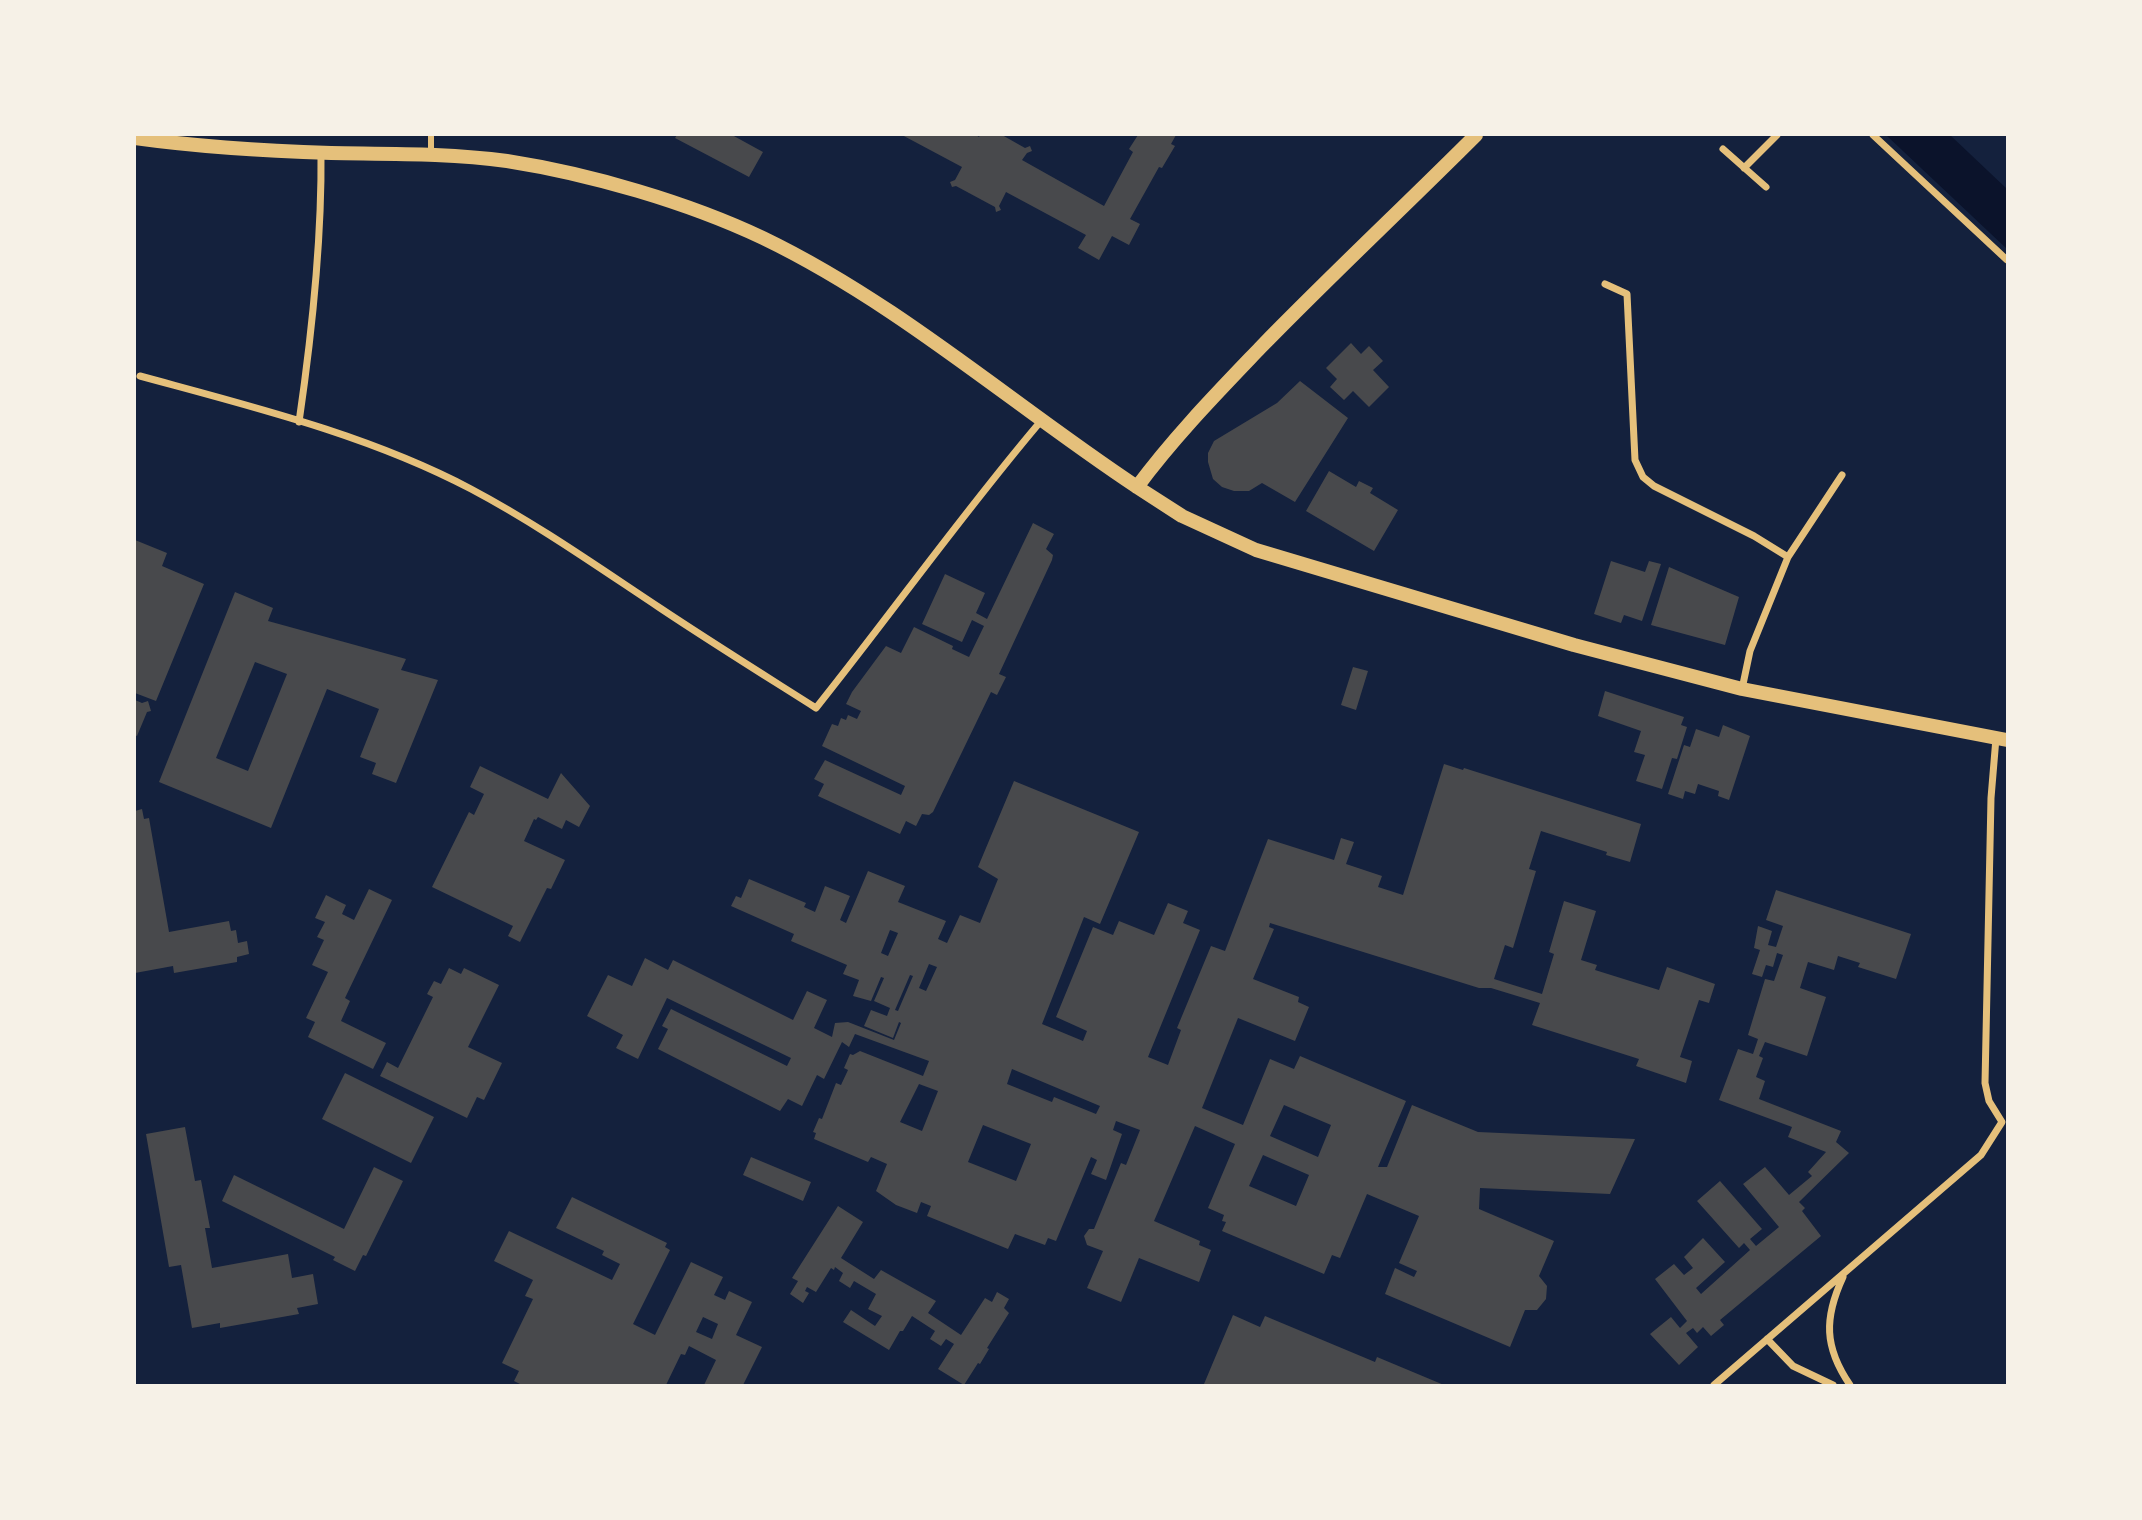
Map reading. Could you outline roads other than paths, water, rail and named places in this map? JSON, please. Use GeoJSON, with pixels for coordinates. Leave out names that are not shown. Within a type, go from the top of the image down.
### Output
{"type":"FeatureCollection","features":[{"type":"Feature","properties":{"kind":"main road"},"geometry":{"type":"LineString","coordinates":[[1137,487],[1167,448],[1224,385],[1325,281],[1476,135]]}},
{"type":"Feature","properties":{"kind":"main road"},"geometry":{"type":"LineString","coordinates":[[135,138],[204,146],[487,159],[548,169],[667,201],[736,226],[794,254],[849,286],[1137,487],[1182,516],[1256,550],[1587,649],[1742,689],[2002,738]]}},
{"type":"Feature","properties":{"kind":"street"},"geometry":{"type":"LineString","coordinates":[[430,135],[431,155]]}},
{"type":"Feature","properties":{"kind":"street"},"geometry":{"type":"LineString","coordinates":[[1744,168],[1777,135]]}},
{"type":"Feature","properties":{"kind":"street"},"geometry":{"type":"LineString","coordinates":[[1874,135],[2007,260]]}},
{"type":"Feature","properties":{"kind":"street"},"geometry":{"type":"LineString","coordinates":[[1723,149],[1766,187]]}},
{"type":"Feature","properties":{"kind":"street"},"geometry":{"type":"LineString","coordinates":[[299,422],[315,271],[321,196],[321,152]]}},
{"type":"Feature","properties":{"kind":"street"},"geometry":{"type":"LineString","coordinates":[[1605,284],[1627,294],[1635,460],[1643,477],[1788,557]]}},
{"type":"Feature","properties":{"kind":"street"},"geometry":{"type":"LineString","coordinates":[[140,376],[299,422],[391,453],[470,488],[586,558],[816,708],[888,618],[966,510],[1041,421]]}},
{"type":"Feature","properties":{"kind":"street"},"geometry":{"type":"LineString","coordinates":[[1742,689],[1750,651],[1788,557],[1842,475]]}},
{"type":"Feature","properties":{"kind":"street"},"geometry":{"type":"LineString","coordinates":[[1714,1385],[1981,1155],[2005,1123],[1989,1101],[1985,1083],[1991,798],[2002,738]]}},
{"type":"Feature","properties":{"kind":"street"},"geometry":{"type":"LineString","coordinates":[[1845,1273],[1834,1296],[1828,1323],[1832,1352],[1850,1385]]}},
{"type":"Feature","properties":{"kind":"street"},"geometry":{"type":"LineString","coordinates":[[1768,1339],[1793,1366],[1833,1385]]}},
{"type":"Feature","properties":{"kind":"water"},"geometry":{"type":"Polygon","coordinates":[[[1886,135],[1950,135],[2007,189],[2007,249],[1886,135]]]}}]}
